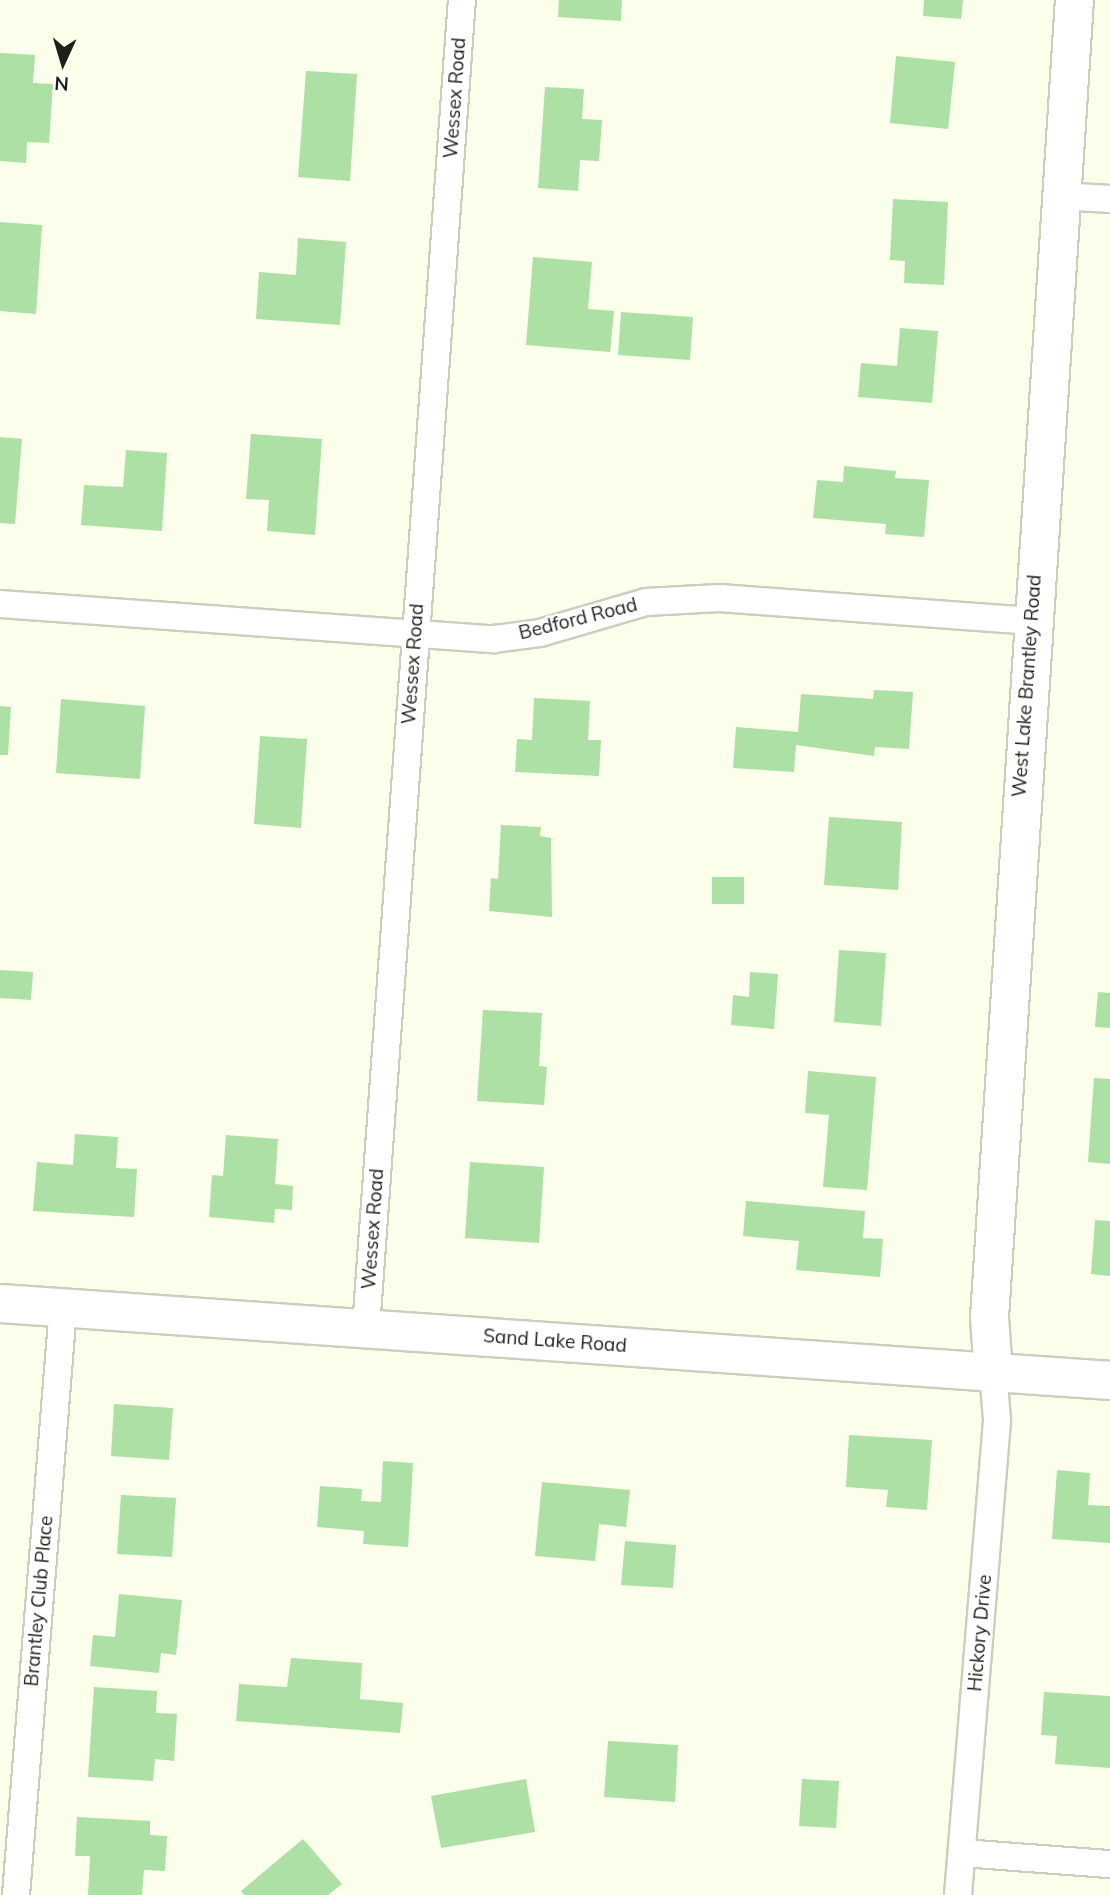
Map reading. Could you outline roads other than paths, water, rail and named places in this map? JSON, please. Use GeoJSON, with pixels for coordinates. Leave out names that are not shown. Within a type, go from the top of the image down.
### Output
{"type":"FeatureCollection","features":[{"type":"Feature","properties":{"kind":"street","name":"Wessex Road"},"geometry":{"type":"LineString","coordinates":[[366,1328],[462,0]]}},
{"type":"Feature","properties":{"kind":"street","name":"West Lake Brantley Road"},"geometry":{"type":"LineString","coordinates":[[993,1372],[990,1303],[1031,621],[1074,0]]}},
{"type":"Feature","properties":{"kind":"street"},"geometry":{"type":"LineString","coordinates":[[1060,196],[1110,199]]}},
{"type":"Feature","properties":{"kind":"street","name":"Bedford Road"},"geometry":{"type":"LineString","coordinates":[[0,604],[494,639],[540,633],[646,602],[719,598],[1031,621]]}},
{"type":"Feature","properties":{"kind":"street","name":"Sand Lake Road"},"geometry":{"type":"LineString","coordinates":[[0,1303],[1110,1380]]}},
{"type":"Feature","properties":{"kind":"street","name":"Brantley Club Place"},"geometry":{"type":"LineString","coordinates":[[16,1895],[9,1848],[62,1308]]}},
{"type":"Feature","properties":{"kind":"street","name":"Hickory Drive"},"geometry":{"type":"LineString","coordinates":[[958,1895],[997,1419],[993,1372]]}},
{"type":"Feature","properties":{"kind":"street"},"geometry":{"type":"LineString","coordinates":[[962,1853],[1110,1864]]}}]}
